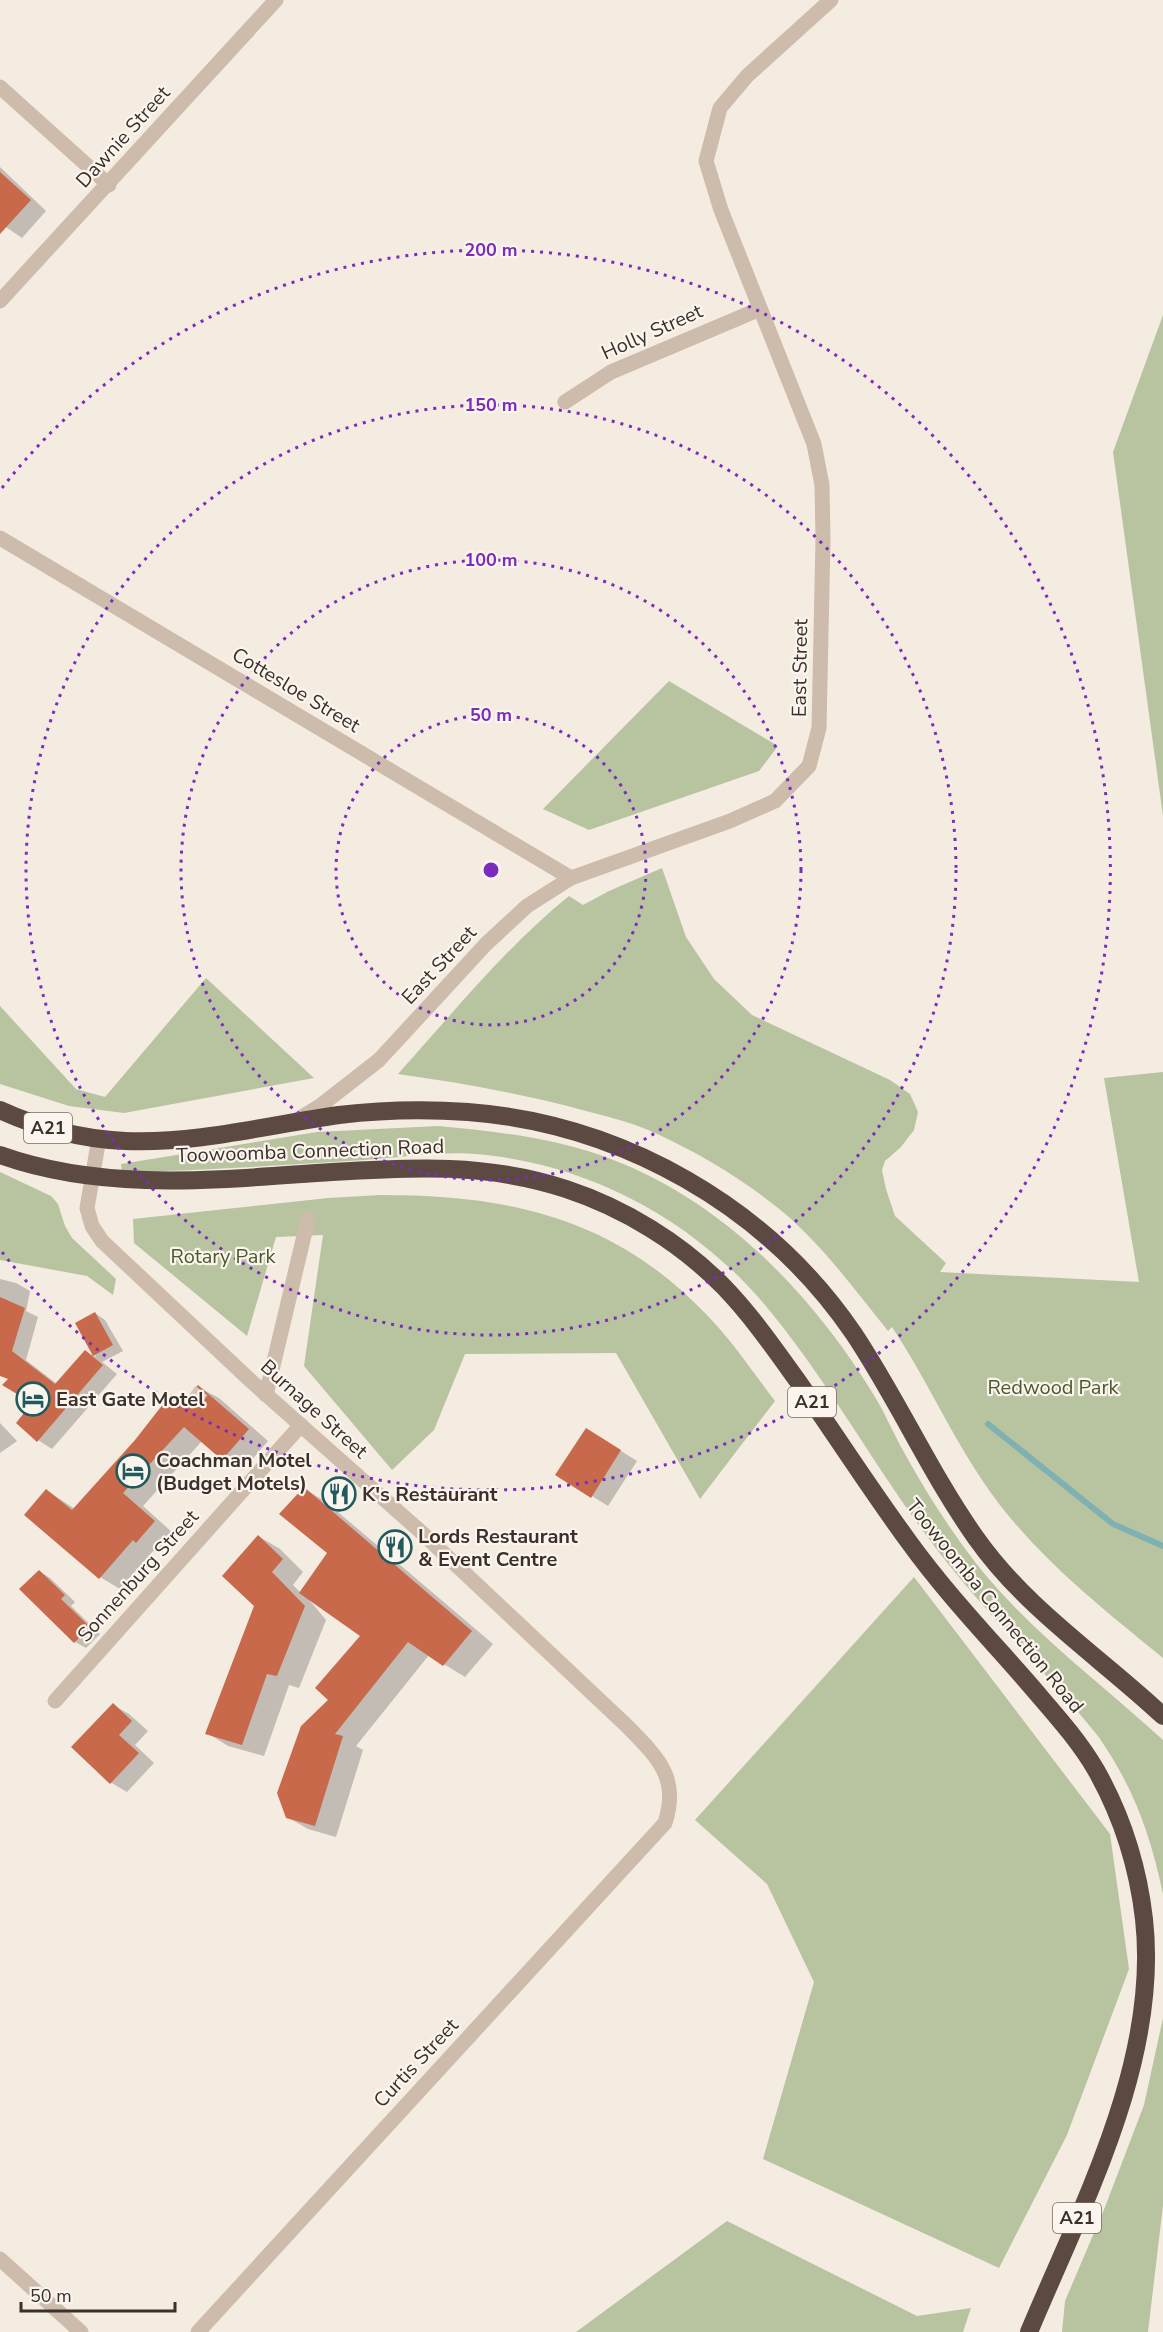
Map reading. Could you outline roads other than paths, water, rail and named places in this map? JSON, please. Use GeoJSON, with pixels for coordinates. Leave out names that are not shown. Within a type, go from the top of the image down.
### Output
{"type":"FeatureCollection","features":[{"type":"Feature","properties":{"kind":"highway","name":"Toowoomba Connection Road"},"geometry":{"type":"LineString","coordinates":[[0,1110],[57,1131],[99,1138],[151,1141],[188,1139],[374,1112],[467,1112],[552,1125],[610,1143],[650,1160],[708,1192],[733,1209],[785,1253],[813,1281],[834,1307],[874,1366],[951,1499],[976,1538],[1002,1571],[1026,1597],[1163,1716]]}},
{"type":"Feature","properties":{"kind":"highway","name":"Toowoomba Connection Road"},"geometry":{"type":"LineString","coordinates":[[0,1155],[42,1167],[91,1176],[124,1179],[209,1180],[424,1166],[483,1171],[526,1178],[566,1189],[602,1203],[658,1234],[696,1261],[723,1286],[754,1321],[912,1547],[1051,1709],[1094,1766],[1108,1794],[1131,1854],[1139,1885],[1146,1955],[1146,1990],[1140,2034],[1121,2103],[1105,2146],[1029,2332]]}},
{"type":"Feature","properties":{"kind":"street","name":"Dawnie Street"},"geometry":{"type":"LineString","coordinates":[[0,302],[276,0]]}},
{"type":"Feature","properties":{"kind":"street","name":"East Street"},"geometry":{"type":"LineString","coordinates":[[294,1123],[320,1106],[379,1060],[486,944],[526,906],[571,878],[730,821],[775,801],[809,766],[819,728],[822,485],[814,444],[721,210],[706,161],[720,108],[747,76],[831,0]]}},
{"type":"Feature","properties":{"kind":"street"},"geometry":{"type":"LineString","coordinates":[[0,87],[109,185]]}},
{"type":"Feature","properties":{"kind":"street","name":"Holly Street"},"geometry":{"type":"LineString","coordinates":[[566,402],[611,372],[760,309]]}},
{"type":"Feature","properties":{"kind":"street","name":"Cottesloe Street"},"geometry":{"type":"LineString","coordinates":[[0,538],[571,878]]}},
{"type":"Feature","properties":{"kind":"street","name":"Burnage Street"},"geometry":{"type":"LineString","coordinates":[[99,1138],[87,1208],[89,1220],[96,1233],[112,1251],[266,1395],[420,1531],[653,1752],[665,1771],[671,1790],[670,1808],[665,1823]]}},
{"type":"Feature","properties":{"kind":"street"},"geometry":{"type":"LineString","coordinates":[[266,1395],[308,1219]]}},
{"type":"Feature","properties":{"kind":"street","name":"Sonnenburg Street"},"geometry":{"type":"LineString","coordinates":[[55,1701],[301,1425]]}},
{"type":"Feature","properties":{"kind":"street","name":"Curtis Street"},"geometry":{"type":"LineString","coordinates":[[198,2332],[665,1823]]}},
{"type":"Feature","properties":{"kind":"street"},"geometry":{"type":"LineString","coordinates":[[0,2259],[81,2332]]}},
{"type":"Feature","properties":{"kind":"waterway"},"geometry":{"type":"LineString","coordinates":[[988,1424],[1113,1524],[1163,1546]]}},
{"type":"Feature","properties":{"kind":"tunnel"},"geometry":{"type":"LineString","coordinates":[[191,1392],[205,1403]]}},
{"type":"Feature","properties":{"kind":"place","name":"East Gate Motel"},"geometry":{"type":"Point","coordinates":[33,1399]}},
{"type":"Feature","properties":{"kind":"place","name":"Coachman Motel (Budget Motels)"},"geometry":{"type":"Point","coordinates":[133,1471]}},
{"type":"Feature","properties":{"kind":"place","name":"K's Restaurant"},"geometry":{"type":"Point","coordinates":[339,1494]}},
{"type":"Feature","properties":{"kind":"place","name":"Lords Restaurant & Event Centre"},"geometry":{"type":"Point","coordinates":[395,1547]}},
{"type":"Feature","properties":{"kind":"park label","name":"Rotary Park"},"geometry":{"type":"Point","coordinates":[223,1256]}},
{"type":"Feature","properties":{"kind":"park label","name":"Redwood Park"},"geometry":{"type":"Point","coordinates":[1053,1387]}}]}
